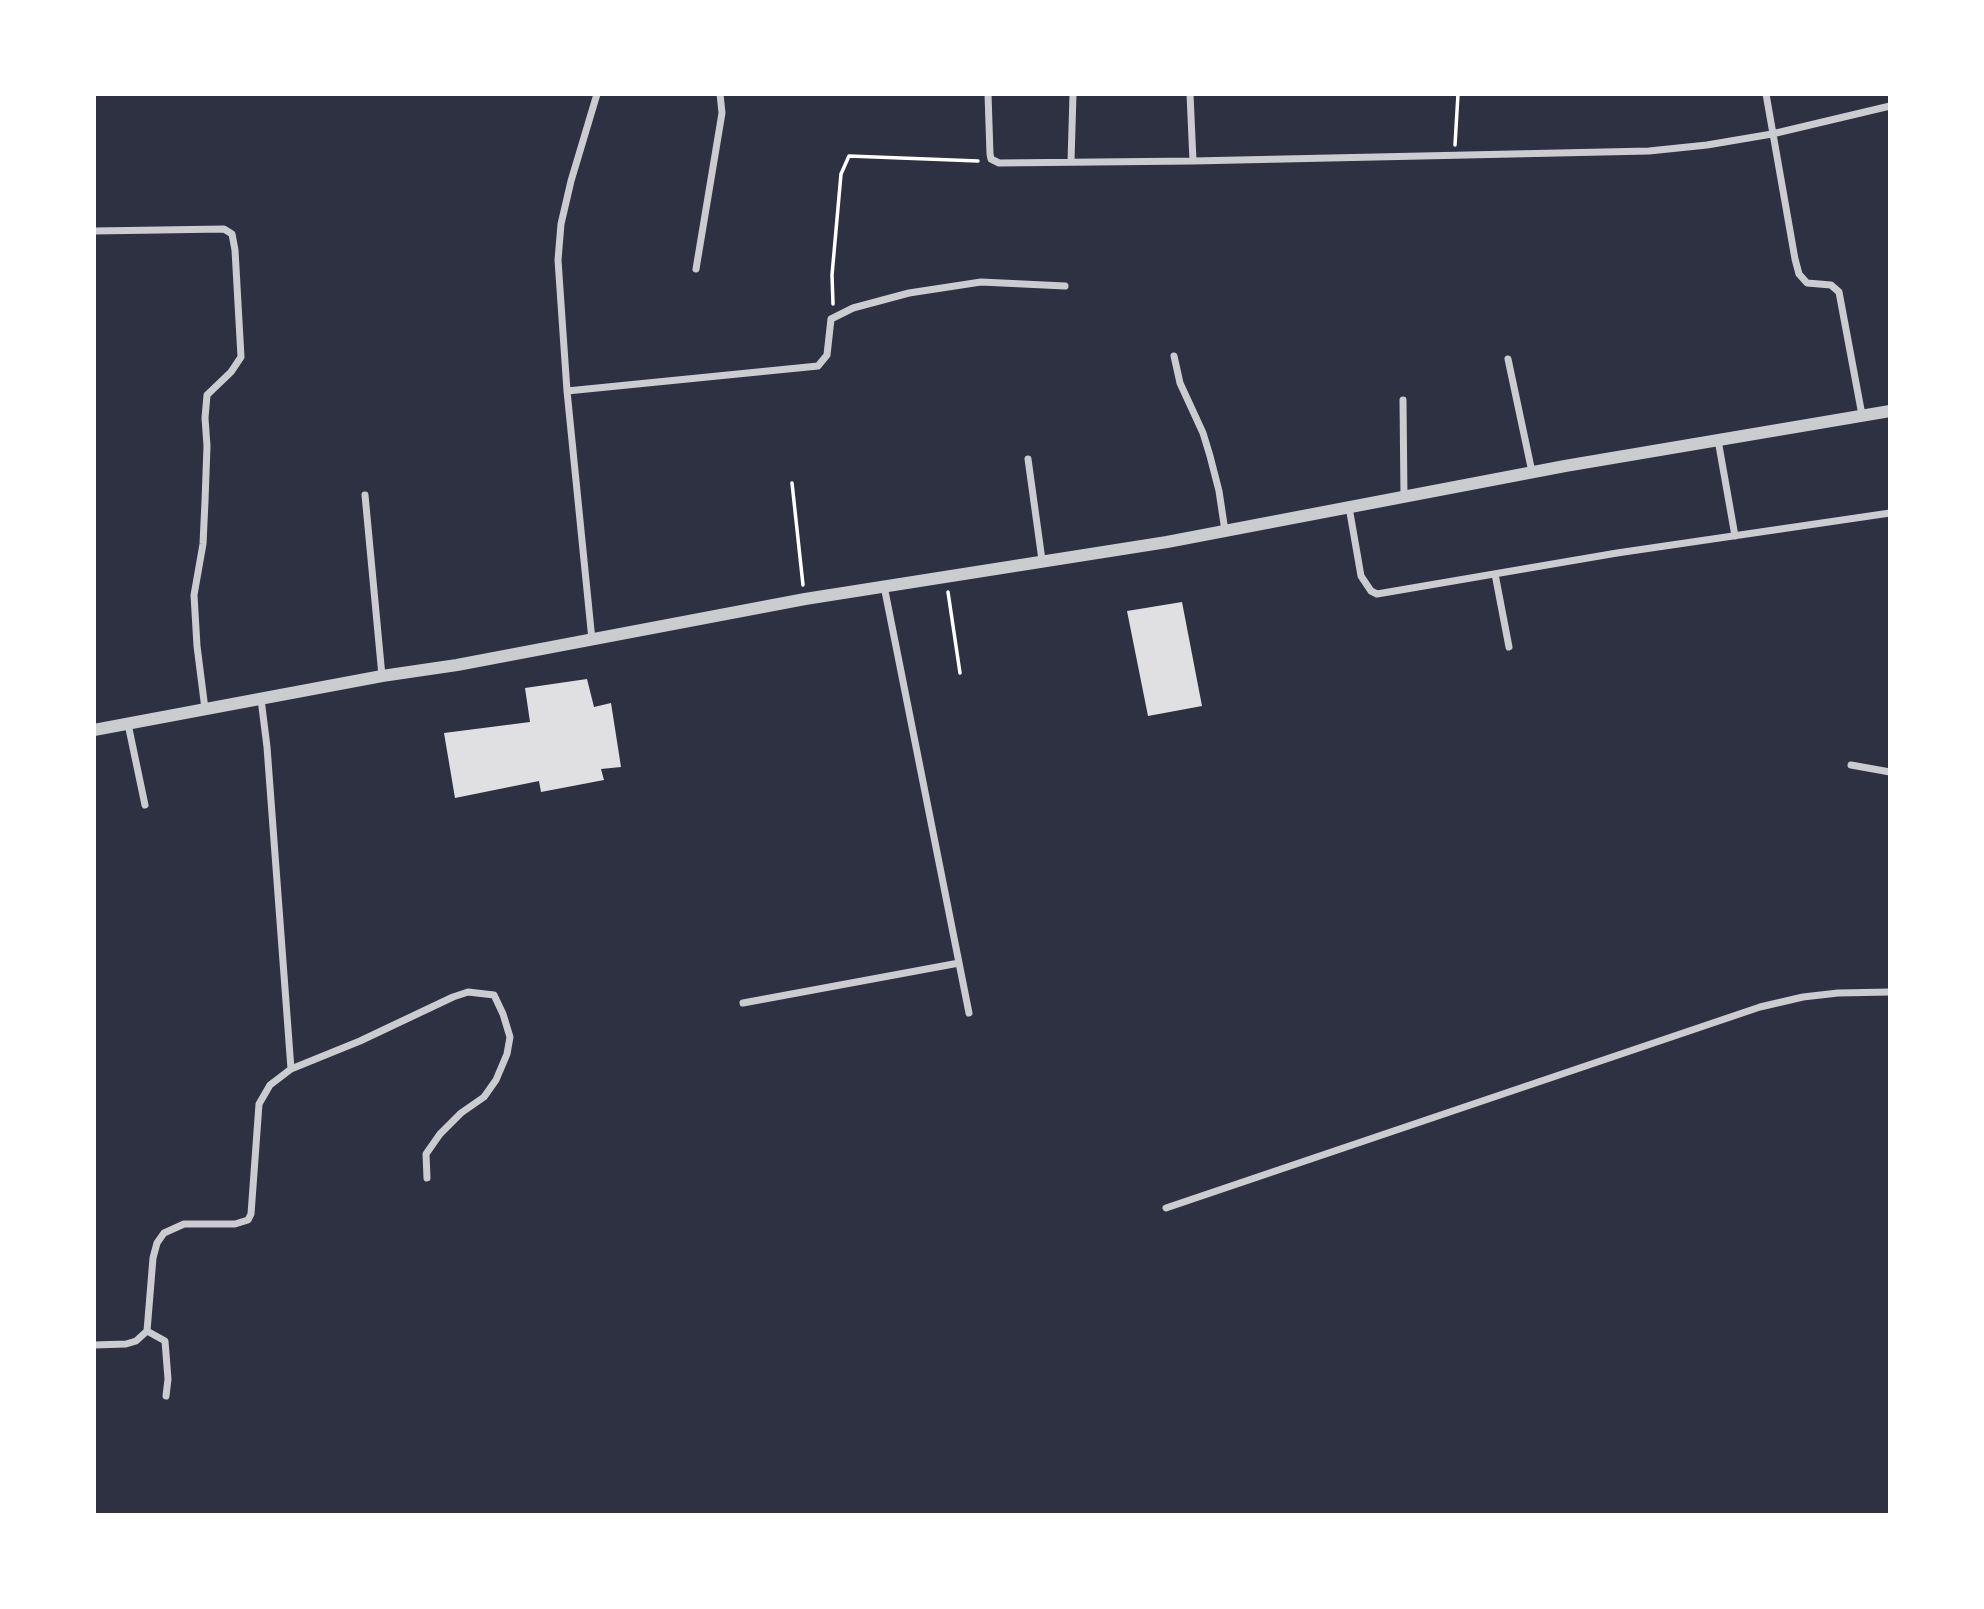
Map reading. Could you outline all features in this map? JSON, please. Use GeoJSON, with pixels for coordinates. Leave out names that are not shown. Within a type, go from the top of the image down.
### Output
{"type":"FeatureCollection","features":[{"type":"Feature","properties":{"kind":"street"},"geometry":{"type":"LineString","coordinates":[[592,640],[568,391],[559,248],[570,181],[597,94]]}},
{"type":"Feature","properties":{"kind":"street"},"geometry":{"type":"LineString","coordinates":[[696,269],[722,113],[720,94]]}},
{"type":"Feature","properties":{"kind":"street"},"geometry":{"type":"LineString","coordinates":[[988,94],[988,142],[994,162],[1193,161],[1650,151],[1772,134],[1889,106]]}},
{"type":"Feature","properties":{"kind":"street"},"geometry":{"type":"LineString","coordinates":[[1071,161],[1073,94]]}},
{"type":"Feature","properties":{"kind":"street"},"geometry":{"type":"LineString","coordinates":[[1190,94],[1193,161]]}},
{"type":"Feature","properties":{"kind":"street"},"geometry":{"type":"LineString","coordinates":[[1766,94],[1799,274],[1807,283],[1831,285],[1839,292],[1863,415]]}},
{"type":"Feature","properties":{"kind":"street"},"geometry":{"type":"LineString","coordinates":[[94,231],[224,229],[232,234],[241,357],[231,372],[207,395],[203,544],[194,595],[205,709]]}},
{"type":"Feature","properties":{"kind":"street"},"geometry":{"type":"LineString","coordinates":[[568,391],[818,366],[827,355],[830,323],[834,316],[853,308],[909,293],[981,282],[1065,286]]}},
{"type":"Feature","properties":{"kind":"street"},"geometry":{"type":"LineString","coordinates":[[1174,356],[1180,383],[1210,456],[1225,531]]}},
{"type":"Feature","properties":{"kind":"street"},"geometry":{"type":"LineString","coordinates":[[1508,359],[1532,472]]}},
{"type":"Feature","properties":{"kind":"street"},"geometry":{"type":"LineString","coordinates":[[1404,400],[1404,497]]}},
{"type":"Feature","properties":{"kind":"street"},"geometry":{"type":"LineString","coordinates":[[94,730],[382,676],[457,666],[805,599],[1167,542],[1532,472],[1889,411]]}},
{"type":"Feature","properties":{"kind":"street"},"geometry":{"type":"LineString","coordinates":[[1718,440],[1735,536]]}},
{"type":"Feature","properties":{"kind":"street"},"geometry":{"type":"LineString","coordinates":[[1027,459],[1042,560]]}},
{"type":"Feature","properties":{"kind":"street"},"geometry":{"type":"LineString","coordinates":[[365,495],[382,676]]}},
{"type":"Feature","properties":{"kind":"street"},"geometry":{"type":"LineString","coordinates":[[1349,507],[1361,576],[1371,592],[1377,593],[1617,553],[1889,513]]}},
{"type":"Feature","properties":{"kind":"street"},"geometry":{"type":"LineString","coordinates":[[1495,574],[1509,648]]}},
{"type":"Feature","properties":{"kind":"street"},"geometry":{"type":"LineString","coordinates":[[884,586],[969,1013]]}},
{"type":"Feature","properties":{"kind":"street"},"geometry":{"type":"LineString","coordinates":[[261,699],[267,747],[291,1069]]}},
{"type":"Feature","properties":{"kind":"street"},"geometry":{"type":"LineString","coordinates":[[128,724],[145,804]]}},
{"type":"Feature","properties":{"kind":"street"},"geometry":{"type":"LineString","coordinates":[[1850,765],[1889,772]]}},
{"type":"Feature","properties":{"kind":"street"},"geometry":{"type":"LineString","coordinates":[[743,1003],[959,963]]}},
{"type":"Feature","properties":{"kind":"street"},"geometry":{"type":"LineString","coordinates":[[94,1345],[127,1344],[136,1341],[147,1331],[153,1258],[157,1243],[164,1234],[184,1224],[235,1224],[248,1220],[251,1214],[259,1104],[270,1085],[291,1069],[360,1041],[453,997],[468,992],[494,996],[510,1037],[507,1054],[496,1080],[484,1097],[461,1113],[440,1134],[426,1154],[427,1178]]}},
{"type":"Feature","properties":{"kind":"street"},"geometry":{"type":"LineString","coordinates":[[1166,1208],[1737,1014],[1803,997],[1889,992]]}},
{"type":"Feature","properties":{"kind":"street"},"geometry":{"type":"LineString","coordinates":[[147,1331],[164,1341],[168,1379],[166,1396]]}},
{"type":"Feature","properties":{"kind":"path"},"geometry":{"type":"LineString","coordinates":[[1454,154],[1458,94]]}},
{"type":"Feature","properties":{"kind":"path"},"geometry":{"type":"LineString","coordinates":[[834,316],[832,275],[841,174],[849,156],[994,162]]}},
{"type":"Feature","properties":{"kind":"path"},"geometry":{"type":"LineString","coordinates":[[792,483],[805,599]]}},
{"type":"Feature","properties":{"kind":"path"},"geometry":{"type":"LineString","coordinates":[[946,576],[960,673]]}},
{"type":"Feature","properties":{"kind":"building"},"geometry":{"type":"Polygon","coordinates":[[[1182,602],[1202,706],[1148,716],[1127,611],[1182,602]]]}},
{"type":"Feature","properties":{"kind":"building"},"geometry":{"type":"Polygon","coordinates":[[[587,679],[594,707],[611,703],[621,767],[601,769],[604,780],[541,792],[539,781],[455,798],[444,733],[530,722],[525,688],[587,679]]]}}]}
